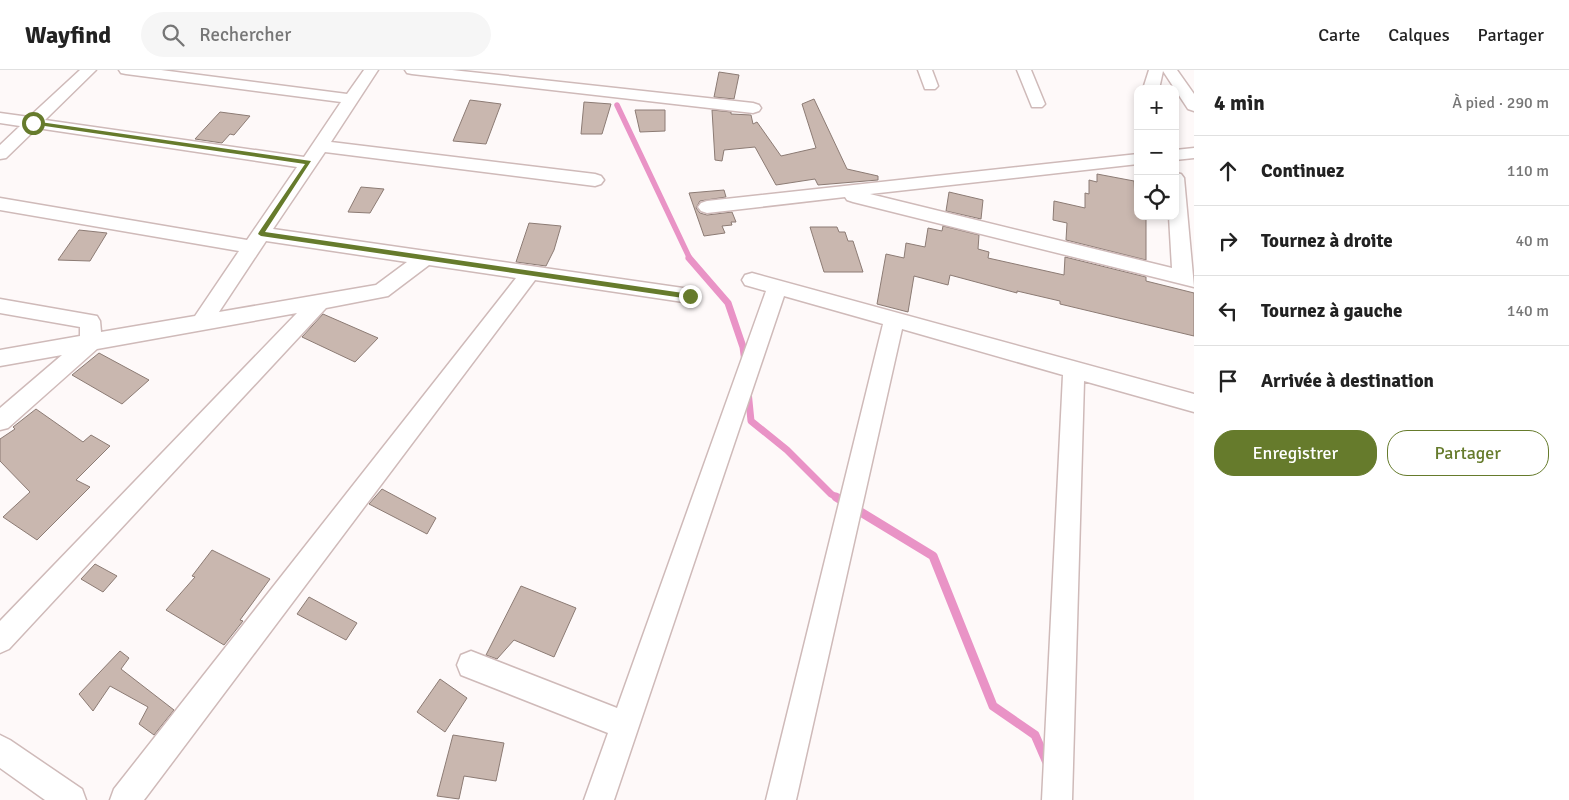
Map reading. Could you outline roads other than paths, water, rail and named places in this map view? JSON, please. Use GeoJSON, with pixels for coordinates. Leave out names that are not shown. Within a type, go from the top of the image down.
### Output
{"type":"FeatureCollection","features":[{"type":"Feature","properties":{"kind":"street"},"geometry":{"type":"LineString","coordinates":[[0,154],[88,70]]}},
{"type":"Feature","properties":{"kind":"street"},"geometry":{"type":"LineString","coordinates":[[126,70],[352,99]]}},
{"type":"Feature","properties":{"kind":"street"},"geometry":{"type":"LineString","coordinates":[[201,323],[371,70]]}},
{"type":"Feature","properties":{"kind":"street"},"geometry":{"type":"LineString","coordinates":[[412,70],[753,108]]}},
{"type":"Feature","properties":{"kind":"street"},"geometry":{"type":"LineString","coordinates":[[553,87],[565,70]]}},
{"type":"Feature","properties":{"kind":"street"},"geometry":{"type":"LineString","coordinates":[[926,70],[930,86]]}},
{"type":"Feature","properties":{"kind":"street"},"geometry":{"type":"LineString","coordinates":[[1024,70],[1037,104]]}},
{"type":"Feature","properties":{"kind":"street"},"geometry":{"type":"LineString","coordinates":[[1152,85],[1156,70]]}},
{"type":"Feature","properties":{"kind":"street"},"geometry":{"type":"LineString","coordinates":[[1170,70],[1194,106]]}},
{"type":"Feature","properties":{"kind":"street"},"geometry":{"type":"LineString","coordinates":[[0,118],[309,163]]}},
{"type":"Feature","properties":{"kind":"street"},"geometry":{"type":"LineString","coordinates":[[320,146],[595,180]]}},
{"type":"Feature","properties":{"kind":"street"},"geometry":{"type":"LineString","coordinates":[[1179,155],[1194,153]]}},
{"type":"Feature","properties":{"kind":"street"},"geometry":{"type":"LineString","coordinates":[[707,207],[1134,159]]}},
{"type":"Feature","properties":{"kind":"street"},"geometry":{"type":"LineString","coordinates":[[838,192],[1188,279],[1179,209]]}},
{"type":"Feature","properties":{"kind":"street"},"geometry":{"type":"LineString","coordinates":[[0,204],[256,240],[425,258],[690,296]]}},
{"type":"Feature","properties":{"kind":"street"},"geometry":{"type":"LineString","coordinates":[[0,358],[381,291],[425,258]]}},
{"type":"Feature","properties":{"kind":"street"},"geometry":{"type":"LineString","coordinates":[[125,800],[530,273]]}},
{"type":"Feature","properties":{"kind":"street"},"geometry":{"type":"LineString","coordinates":[[752,280],[1194,403]]}},
{"type":"Feature","properties":{"kind":"street"},"geometry":{"type":"LineString","coordinates":[[599,800],[777,286]]}},
{"type":"Feature","properties":{"kind":"street"},"geometry":{"type":"LineString","coordinates":[[0,640],[320,302]]}},
{"type":"Feature","properties":{"kind":"street"},"geometry":{"type":"LineString","coordinates":[[0,306],[90,321],[91,342]]}},
{"type":"Feature","properties":{"kind":"street"},"geometry":{"type":"LineString","coordinates":[[780,800],[894,319]]}},
{"type":"Feature","properties":{"kind":"street"},"geometry":{"type":"LineString","coordinates":[[0,421],[91,342]]}},
{"type":"Feature","properties":{"kind":"street"},"geometry":{"type":"LineString","coordinates":[[1057,800],[1074,369]]}},
{"type":"Feature","properties":{"kind":"street"},"geometry":{"type":"LineString","coordinates":[[471,665],[625,726]]}},
{"type":"Feature","properties":{"kind":"street"},"geometry":{"type":"LineString","coordinates":[[0,750],[71,800]]}},
{"type":"Feature","properties":{"kind":"waterway"},"geometry":{"type":"LineString","coordinates":[[617,105],[690,259]]}},
{"type":"Feature","properties":{"kind":"waterway"},"geometry":{"type":"LineString","coordinates":[[689,258],[728,303],[743,347],[745,362]]}},
{"type":"Feature","properties":{"kind":"waterway"},"geometry":{"type":"LineString","coordinates":[[748,391],[751,421],[787,450],[831,494],[838,498]]}},
{"type":"Feature","properties":{"kind":"waterway"},"geometry":{"type":"LineString","coordinates":[[836,497],[933,556],[993,706],[1035,735],[1048,765]]}}]}
